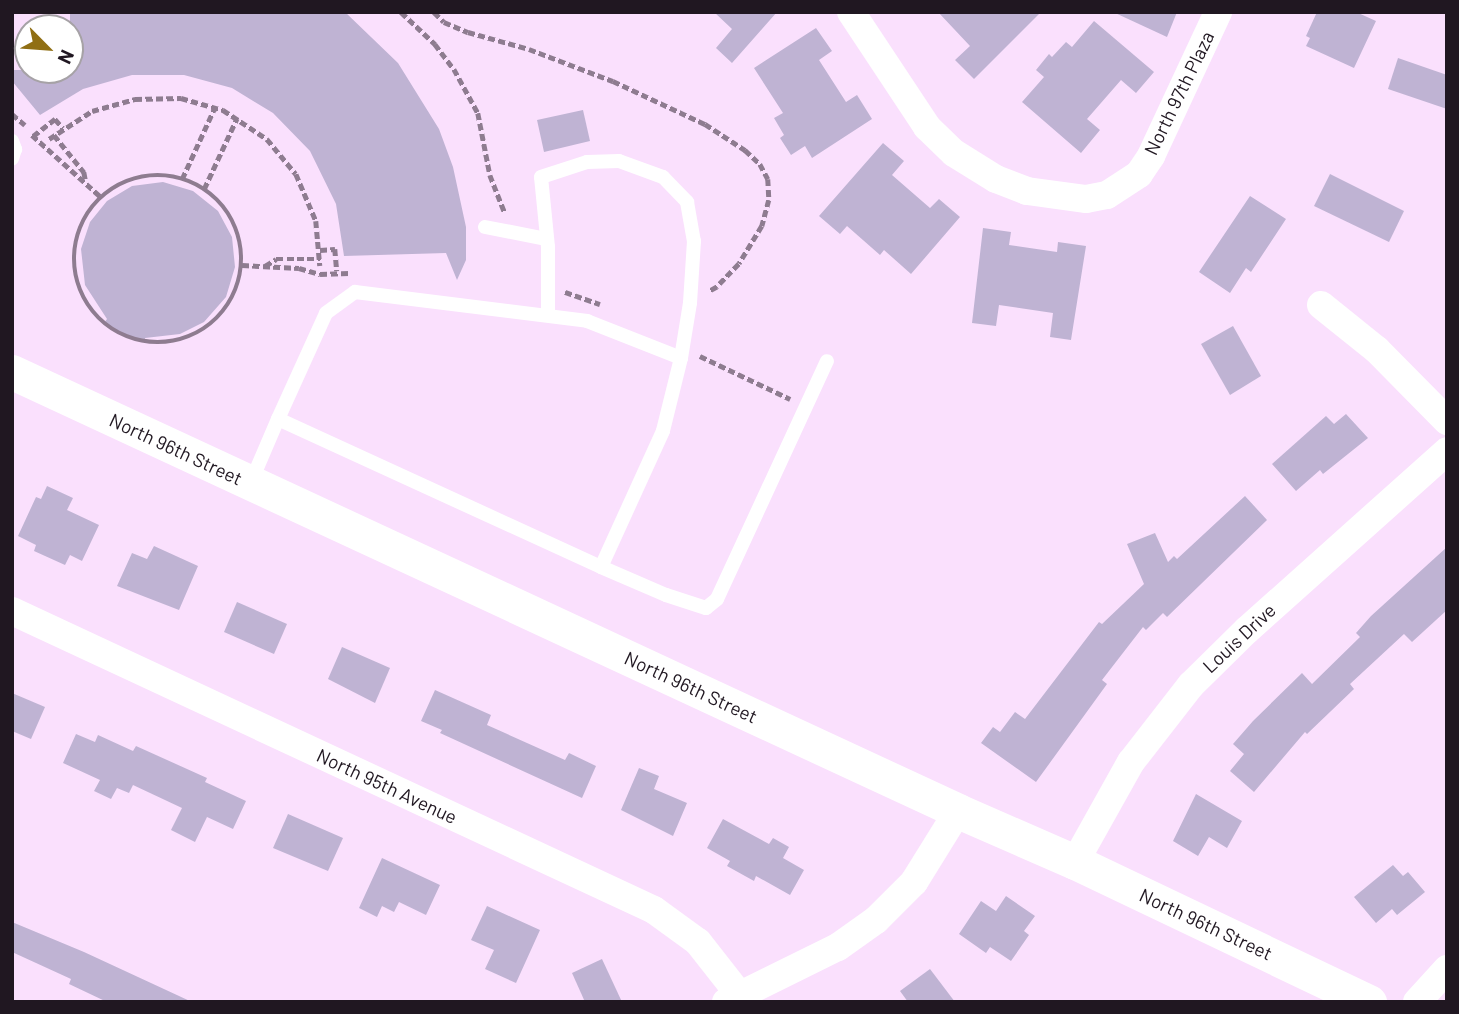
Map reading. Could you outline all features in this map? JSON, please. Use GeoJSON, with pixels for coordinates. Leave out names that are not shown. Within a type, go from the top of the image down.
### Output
{"type":"FeatureCollection","features":[{"type":"Feature","properties":{"kind":"street","name":"North 97th Plaza"},"geometry":{"type":"LineString","coordinates":[[850,12],[927,127],[954,153],[996,179],[1027,191],[1086,199],[1107,195],[1139,174],[1151,156],[1218,12]]}},
{"type":"Feature","properties":{"kind":"street"},"geometry":{"type":"LineString","coordinates":[[1321,305],[1377,350],[1447,421]]}},
{"type":"Feature","properties":{"kind":"street","name":"North 96th Street"},"geometry":{"type":"LineString","coordinates":[[12,372],[958,811],[1075,862],[1369,1002]]}},
{"type":"Feature","properties":{"kind":"street","name":"Louis Drive"},"geometry":{"type":"LineString","coordinates":[[1075,862],[1131,762],[1191,685],[1247,630],[1447,451]]}},
{"type":"Feature","properties":{"kind":"street","name":"North 95th Avenue"},"geometry":{"type":"LineString","coordinates":[[12,611],[654,910],[698,942],[732,998]]}},
{"type":"Feature","properties":{"kind":"street"},"geometry":{"type":"LineString","coordinates":[[732,998],[838,947],[876,920],[914,882],[958,811]]}},
{"type":"Feature","properties":{"kind":"street"},"geometry":{"type":"LineString","coordinates":[[1417,1002],[1447,969]]}},
{"type":"Feature","properties":{"kind":"lane"},"geometry":{"type":"LineString","coordinates":[[12,141],[15,149],[12,159]]}},
{"type":"Feature","properties":{"kind":"lane"},"geometry":{"type":"LineString","coordinates":[[548,315],[547,239],[541,177],[587,162],[619,161],[663,177],[687,202],[694,241],[690,296],[681,353],[663,431],[601,567]]}},
{"type":"Feature","properties":{"kind":"lane"},"geometry":{"type":"LineString","coordinates":[[485,227],[547,239]]}},
{"type":"Feature","properties":{"kind":"lane"},"geometry":{"type":"LineString","coordinates":[[250,483],[326,313],[355,292],[587,321],[681,353]]}},
{"type":"Feature","properties":{"kind":"lane"},"geometry":{"type":"LineString","coordinates":[[278,419],[601,567],[666,595],[706,608],[716,599],[827,361]]}},
{"type":"Feature","properties":{"kind":"path"},"geometry":{"type":"LineString","coordinates":[[401,12],[435,44],[454,69],[478,114],[497,200],[514,233]]}},
{"type":"Feature","properties":{"kind":"path"},"geometry":{"type":"LineString","coordinates":[[434,12],[444,22],[468,32],[529,49],[613,80],[705,124],[745,150],[760,164],[768,178],[769,200],[762,226],[739,264],[717,288],[690,296]]}},
{"type":"Feature","properties":{"kind":"path"},"geometry":{"type":"LineString","coordinates":[[87,183],[84,172],[51,137],[63,128],[92,111],[135,99],[181,98],[215,107],[237,118],[275,147],[296,174],[313,211],[320,266]]}},
{"type":"Feature","properties":{"kind":"path"},"geometry":{"type":"LineString","coordinates":[[182,179],[215,107]]}},
{"type":"Feature","properties":{"kind":"path"},"geometry":{"type":"LineString","coordinates":[[12,114],[101,197]]}},
{"type":"Feature","properties":{"kind":"path"},"geometry":{"type":"LineString","coordinates":[[204,189],[237,118]]}},
{"type":"Feature","properties":{"kind":"path"},"geometry":{"type":"LineString","coordinates":[[33,136],[55,119],[63,128]]}},
{"type":"Feature","properties":{"kind":"path"},"geometry":{"type":"LineString","coordinates":[[157,175],[182,179],[204,189],[223,206],[238,234],[242,261],[239,280],[229,305],[216,320],[192,337],[166,344],[139,341],[116,332],[95,317],[80,294],[73,263],[76,237],[86,215],[101,197],[136,178],[157,175]]}},
{"type":"Feature","properties":{"kind":"path"},"geometry":{"type":"LineString","coordinates":[[190,190],[193,183]]}},
{"type":"Feature","properties":{"kind":"path"},"geometry":{"type":"LineString","coordinates":[[320,250],[335,249],[337,271]]}},
{"type":"Feature","properties":{"kind":"path"},"geometry":{"type":"LineString","coordinates":[[264,266],[276,259],[320,258]]}},
{"type":"Feature","properties":{"kind":"path"},"geometry":{"type":"LineString","coordinates":[[681,353],[806,406]]}},
{"type":"Feature","properties":{"kind":"building"},"geometry":{"type":"Polygon","coordinates":[[[345,12],[398,63],[439,129],[453,167],[466,227],[466,260],[457,280],[446,253],[344,256],[336,204],[310,151],[273,113],[232,88],[184,75],[132,75],[83,89],[40,115],[14,84],[84,84],[84,14],[70,14],[345,12]]]}},
{"type":"Feature","properties":{"kind":"building"},"geometry":{"type":"Polygon","coordinates":[[[714,12],[777,12],[732,63],[716,48],[732,29],[714,12]]]}},
{"type":"Feature","properties":{"kind":"building"},"geometry":{"type":"Polygon","coordinates":[[[938,12],[1041,12],[974,79],[955,60],[970,46],[938,12]]]}},
{"type":"Feature","properties":{"kind":"building"},"geometry":{"type":"Polygon","coordinates":[[[1113,12],[1177,12],[1167,37],[1113,12]]]}},
{"type":"Feature","properties":{"kind":"building"},"geometry":{"type":"Polygon","coordinates":[[[1317,12],[1356,12],[1376,21],[1354,68],[1306,46],[1310,38],[1306,36],[1317,12]]]}},
{"type":"Feature","properties":{"kind":"building"},"geometry":{"type":"Polygon","coordinates":[[[1094,21],[1154,72],[1136,93],[1121,80],[1087,119],[1100,130],[1081,153],[1022,102],[1044,77],[1036,70],[1049,54],[1052,57],[1066,42],[1072,47],[1094,21]]]}},
{"type":"Feature","properties":{"kind":"building"},"geometry":{"type":"Polygon","coordinates":[[[816,28],[832,51],[819,60],[846,102],[857,95],[872,119],[812,158],[805,146],[791,155],[780,138],[784,135],[774,118],[783,113],[754,68],[816,28]]]}},
{"type":"Feature","properties":{"kind":"building"},"geometry":{"type":"Polygon","coordinates":[[[1398,58],[1447,75],[1447,109],[1388,89],[1398,58]]]}},
{"type":"Feature","properties":{"kind":"building"},"geometry":{"type":"Polygon","coordinates":[[[583,110],[590,141],[544,152],[537,120],[583,110]]]}},
{"type":"Feature","properties":{"kind":"building"},"geometry":{"type":"Polygon","coordinates":[[[883,143],[904,161],[892,175],[930,208],[939,199],[960,217],[911,274],[884,250],[880,255],[847,226],[840,234],[819,216],[883,143]]]}},
{"type":"Feature","properties":{"kind":"building"},"geometry":{"type":"Polygon","coordinates":[[[1330,174],[1404,211],[1389,242],[1314,206],[1330,174]]]}},
{"type":"Feature","properties":{"kind":"building"},"geometry":{"type":"Polygon","coordinates":[[[163,182],[193,191],[218,211],[232,237],[235,267],[226,297],[204,322],[180,334],[145,338],[145,341],[123,334],[104,323],[107,319],[85,285],[81,249],[90,222],[107,201],[132,186],[163,182]]]}},
{"type":"Feature","properties":{"kind":"building"},"geometry":{"type":"Polygon","coordinates":[[[1250,196],[1286,219],[1251,272],[1246,268],[1230,293],[1199,272],[1250,196]]]}},
{"type":"Feature","properties":{"kind":"building"},"geometry":{"type":"Polygon","coordinates":[[[983,228],[1011,232],[1009,245],[1057,252],[1058,242],[1086,246],[1071,340],[1050,337],[1053,313],[999,305],[996,326],[972,323],[983,228]]]}},
{"type":"Feature","properties":{"kind":"building"},"geometry":{"type":"Polygon","coordinates":[[[1233,326],[1261,376],[1230,395],[1201,344],[1233,326]]]}},
{"type":"Feature","properties":{"kind":"building"},"geometry":{"type":"Polygon","coordinates":[[[1346,414],[1368,438],[1323,474],[1320,470],[1296,491],[1272,464],[1326,416],[1334,424],[1346,414]]]}},
{"type":"Feature","properties":{"kind":"building"},"geometry":{"type":"Polygon","coordinates":[[[47,486],[73,498],[67,510],[99,525],[82,561],[70,555],[65,565],[34,551],[36,545],[18,536],[36,497],[41,499],[47,486]]]}},
{"type":"Feature","properties":{"kind":"building"},"geometry":{"type":"Polygon","coordinates":[[[1245,496],[1267,520],[1167,617],[1163,613],[1146,630],[1143,627],[1102,680],[1107,684],[1036,782],[981,743],[993,727],[1000,732],[1015,712],[1025,719],[1099,622],[1102,624],[1144,584],[1127,544],[1155,533],[1168,562],[1174,556],[1177,559],[1245,496]]]}},
{"type":"Feature","properties":{"kind":"building"},"geometry":{"type":"Polygon","coordinates":[[[154,546],[198,566],[179,610],[117,586],[132,553],[147,559],[154,546]]]}},
{"type":"Feature","properties":{"kind":"building"},"geometry":{"type":"Polygon","coordinates":[[[1447,547],[1447,610],[1412,642],[1404,634],[1350,684],[1354,689],[1307,734],[1305,732],[1254,792],[1230,771],[1244,754],[1233,744],[1302,673],[1312,684],[1360,637],[1356,633],[1371,616],[1447,547]]]}},
{"type":"Feature","properties":{"kind":"building"},"geometry":{"type":"Polygon","coordinates":[[[237,602],[287,624],[274,654],[224,632],[237,602]]]}},
{"type":"Feature","properties":{"kind":"building"},"geometry":{"type":"Polygon","coordinates":[[[342,647],[390,668],[375,703],[328,679],[342,647]]]}},
{"type":"Feature","properties":{"kind":"building"},"geometry":{"type":"Polygon","coordinates":[[[435,690],[491,715],[487,725],[565,760],[569,753],[596,766],[582,798],[440,733],[442,730],[421,721],[435,690]]]}},
{"type":"Feature","properties":{"kind":"building"},"geometry":{"type":"Polygon","coordinates":[[[12,693],[45,707],[31,739],[12,731],[12,693]]]}},
{"type":"Feature","properties":{"kind":"building"},"geometry":{"type":"Polygon","coordinates":[[[76,734],[95,742],[98,735],[133,751],[136,746],[207,778],[205,782],[246,801],[233,829],[207,817],[195,842],[171,830],[182,808],[133,785],[129,793],[117,788],[111,799],[94,791],[100,780],[63,763],[76,734]]]}},
{"type":"Feature","properties":{"kind":"building"},"geometry":{"type":"Polygon","coordinates":[[[639,768],[659,776],[654,789],[687,803],[673,836],[621,810],[639,768]]]}},
{"type":"Feature","properties":{"kind":"building"},"geometry":{"type":"Polygon","coordinates":[[[1196,794],[1242,821],[1227,848],[1209,837],[1198,856],[1173,841],[1196,794]]]}},
{"type":"Feature","properties":{"kind":"building"},"geometry":{"type":"Polygon","coordinates":[[[288,814],[343,838],[328,871],[273,848],[288,814]]]}},
{"type":"Feature","properties":{"kind":"building"},"geometry":{"type":"Polygon","coordinates":[[[723,819],[769,844],[773,838],[789,847],[783,858],[804,870],[790,895],[756,876],[754,881],[727,866],[730,861],[707,848],[723,819]]]}},
{"type":"Feature","properties":{"kind":"building"},"geometry":{"type":"Polygon","coordinates":[[[382,858],[440,885],[426,915],[399,902],[394,912],[382,906],[377,917],[359,908],[382,858]]]}},
{"type":"Feature","properties":{"kind":"building"},"geometry":{"type":"Polygon","coordinates":[[[1393,865],[1403,876],[1408,872],[1425,892],[1397,915],[1392,909],[1376,923],[1354,897],[1393,865]]]}},
{"type":"Feature","properties":{"kind":"building"},"geometry":{"type":"Polygon","coordinates":[[[1006,896],[1035,916],[1024,931],[1029,935],[1011,961],[990,947],[986,953],[959,934],[981,901],[996,911],[1006,896]]]}},
{"type":"Feature","properties":{"kind":"building"},"geometry":{"type":"Polygon","coordinates":[[[487,906],[540,930],[516,983],[485,969],[494,950],[471,940],[487,906]]]}},
{"type":"Feature","properties":{"kind":"building"},"geometry":{"type":"Polygon","coordinates":[[[12,922],[192,1002],[107,1002],[69,984],[71,979],[12,952],[12,922]]]}},
{"type":"Feature","properties":{"kind":"building"},"geometry":{"type":"Polygon","coordinates":[[[602,959],[622,1002],[585,1002],[572,973],[602,959]]]}},
{"type":"Feature","properties":{"kind":"building"},"geometry":{"type":"Polygon","coordinates":[[[930,969],[955,1002],[908,1002],[900,991],[930,969]]]}}]}
